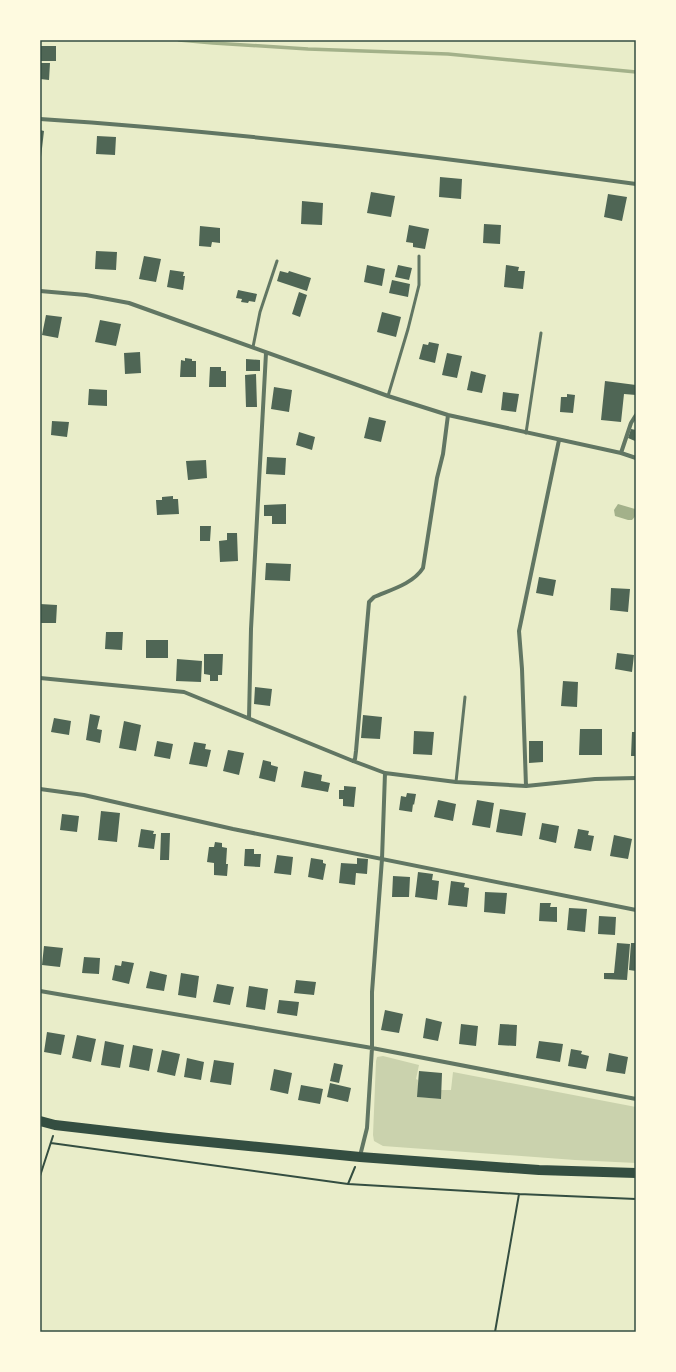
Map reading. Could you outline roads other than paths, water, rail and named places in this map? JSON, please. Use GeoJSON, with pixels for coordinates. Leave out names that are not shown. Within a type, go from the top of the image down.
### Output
{"type":"FeatureCollection","features":[{"type":"Feature","properties":{"kind":"main road"},"geometry":{"type":"LineString","coordinates":[[40,1121],[55,1125],[168,1138],[360,1157],[539,1170],[636,1173]]}},
{"type":"Feature","properties":{"kind":"street"},"geometry":{"type":"LineString","coordinates":[[40,119],[259,136],[636,184]]}},
{"type":"Feature","properties":{"kind":"street"},"geometry":{"type":"LineString","coordinates":[[40,291],[86,295],[129,303],[388,396],[448,415],[620,453],[636,458]]}},
{"type":"Feature","properties":{"kind":"street"},"geometry":{"type":"LineString","coordinates":[[249,718],[251,629],[266,352]]}},
{"type":"Feature","properties":{"kind":"street"},"geometry":{"type":"LineString","coordinates":[[353,761],[355,759],[356,750],[369,602],[374,597],[412,580],[423,568],[437,478],[443,454],[448,415]]}},
{"type":"Feature","properties":{"kind":"street"},"geometry":{"type":"LineString","coordinates":[[620,453],[636,415]]}},
{"type":"Feature","properties":{"kind":"street"},"geometry":{"type":"LineString","coordinates":[[526,786],[522,669],[519,631],[559,440]]}},
{"type":"Feature","properties":{"kind":"street"},"geometry":{"type":"LineString","coordinates":[[40,678],[184,692],[385,773],[456,782],[526,786],[595,779],[636,778]]}},
{"type":"Feature","properties":{"kind":"street"},"geometry":{"type":"LineString","coordinates":[[360,1157],[367,1128],[372,1048],[372,992],[382,860],[385,773]]}},
{"type":"Feature","properties":{"kind":"street"},"geometry":{"type":"LineString","coordinates":[[40,789],[84,795],[233,829],[636,910]]}},
{"type":"Feature","properties":{"kind":"street"},"geometry":{"type":"LineString","coordinates":[[40,991],[372,1048],[636,1099]]}},
{"type":"Feature","properties":{"kind":"lane"},"geometry":{"type":"LineString","coordinates":[[388,396],[408,329],[419,285],[419,256]]}},
{"type":"Feature","properties":{"kind":"lane"},"geometry":{"type":"LineString","coordinates":[[253,347],[260,312],[277,261]]}},
{"type":"Feature","properties":{"kind":"lane"},"geometry":{"type":"LineString","coordinates":[[526,433],[541,333]]}},
{"type":"Feature","properties":{"kind":"lane"},"geometry":{"type":"LineString","coordinates":[[456,782],[465,697]]}},
{"type":"Feature","properties":{"kind":"waterway"},"geometry":{"type":"LineString","coordinates":[[179,40],[308,49],[448,54],[636,72]]}}]}
